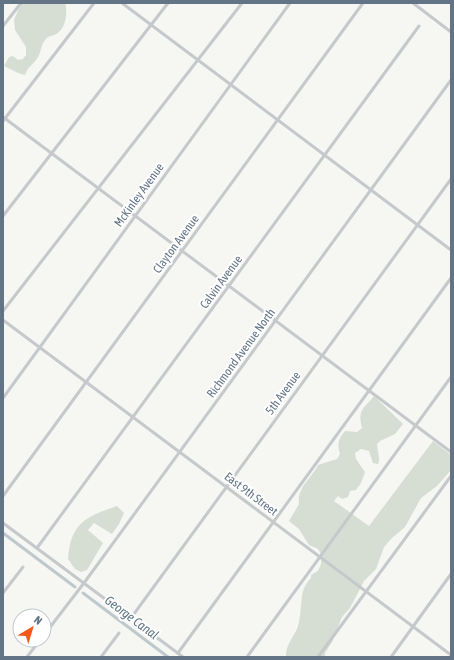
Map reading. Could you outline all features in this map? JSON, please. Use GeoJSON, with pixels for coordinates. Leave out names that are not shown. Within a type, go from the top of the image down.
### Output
{"type":"FeatureCollection","features":[{"type":"Feature","properties":{"kind":"street"},"geometry":{"type":"LineString","coordinates":[[3,26],[21,3]]}},
{"type":"Feature","properties":{"kind":"street"},"geometry":{"type":"LineString","coordinates":[[94,3],[4,119],[451,452]]}},
{"type":"Feature","properties":{"kind":"street"},"geometry":{"type":"LineString","coordinates":[[122,3],[451,250]]}},
{"type":"Feature","properties":{"kind":"street"},"geometry":{"type":"LineString","coordinates":[[3,216],[168,3]]}},
{"type":"Feature","properties":{"kind":"street"},"geometry":{"type":"LineString","coordinates":[[3,311],[242,3]]}},
{"type":"Feature","properties":{"kind":"street","name":"McKinley Avenue"},"geometry":{"type":"LineString","coordinates":[[3,398],[290,3]]}},
{"type":"Feature","properties":{"kind":"street","name":"Clayton Avenue"},"geometry":{"type":"LineString","coordinates":[[3,496],[363,3]]}},
{"type":"Feature","properties":{"kind":"street"},"geometry":{"type":"LineString","coordinates":[[413,3],[451,32]]}},
{"type":"Feature","properties":{"kind":"street","name":"Calvin Avenue"},"geometry":{"type":"LineString","coordinates":[[37,548],[419,26]]}},
{"type":"Feature","properties":{"kind":"street","name":"Richmond Avenue North"},"geometry":{"type":"LineString","coordinates":[[52,625],[180,452],[451,80]]}},
{"type":"Feature","properties":{"kind":"street","name":"5th Avenue"},"geometry":{"type":"LineString","coordinates":[[131,618],[451,179]]}},
{"type":"Feature","properties":{"kind":"street"},"geometry":{"type":"LineString","coordinates":[[178,653],[451,278]]}},
{"type":"Feature","properties":{"kind":"street","name":"East 9th Street"},"geometry":{"type":"LineString","coordinates":[[3,320],[451,655]]}},
{"type":"Feature","properties":{"kind":"street"},"geometry":{"type":"LineString","coordinates":[[247,657],[451,377]]}},
{"type":"Feature","properties":{"kind":"street"},"geometry":{"type":"LineString","coordinates":[[318,657],[451,476]]}},
{"type":"Feature","properties":{"kind":"street"},"geometry":{"type":"LineString","coordinates":[[3,523],[183,657]]}},
{"type":"Feature","properties":{"kind":"street"},"geometry":{"type":"LineString","coordinates":[[3,593],[23,567]]}},
{"type":"Feature","properties":{"kind":"street"},"geometry":{"type":"LineString","coordinates":[[391,657],[451,574]]}},
{"type":"Feature","properties":{"kind":"street"},"geometry":{"type":"LineString","coordinates":[[101,657],[119,634]]}},
{"type":"Feature","properties":{"kind":"street"},"geometry":{"type":"LineString","coordinates":[[27,657],[34,648]]}},
{"type":"Feature","properties":{"kind":"shaded area"},"geometry":{"type":"Polygon","coordinates":[[[21,3],[65,3],[66,11],[62,28],[59,32],[45,40],[38,57],[27,70],[25,75],[4,66],[9,57],[13,56],[18,60],[23,59],[26,55],[26,47],[15,30],[14,20],[21,3]]]}},
{"type":"Feature","properties":{"kind":"shaded area"},"geometry":{"type":"Polygon","coordinates":[[[374,396],[403,424],[395,434],[377,444],[379,457],[378,464],[373,463],[369,451],[361,449],[355,453],[356,459],[365,472],[361,483],[356,490],[350,491],[348,497],[342,499],[338,496],[334,501],[369,526],[433,441],[451,455],[451,470],[437,486],[421,498],[405,527],[384,547],[376,569],[364,581],[350,608],[342,617],[332,642],[325,653],[325,657],[286,657],[287,647],[298,627],[304,588],[311,578],[311,575],[318,571],[321,564],[321,554],[318,549],[309,545],[299,529],[289,521],[299,504],[300,493],[305,483],[318,465],[337,459],[340,454],[339,442],[345,431],[357,432],[362,428],[360,417],[362,410],[374,396]]]}},
{"type":"Feature","properties":{"kind":"shaded area"},"geometry":{"type":"Polygon","coordinates":[[[117,506],[124,513],[119,524],[112,534],[94,523],[88,530],[103,543],[87,570],[81,572],[75,569],[68,559],[73,537],[77,529],[89,518],[117,506]]]}},
{"type":"Feature","properties":{"kind":"waterway","name":"George Canal"},"geometry":{"type":"LineString","coordinates":[[3,533],[75,587]]}},
{"type":"Feature","properties":{"kind":"waterway","name":"George Canal"},"geometry":{"type":"LineString","coordinates":[[83,593],[168,657]]}}]}
